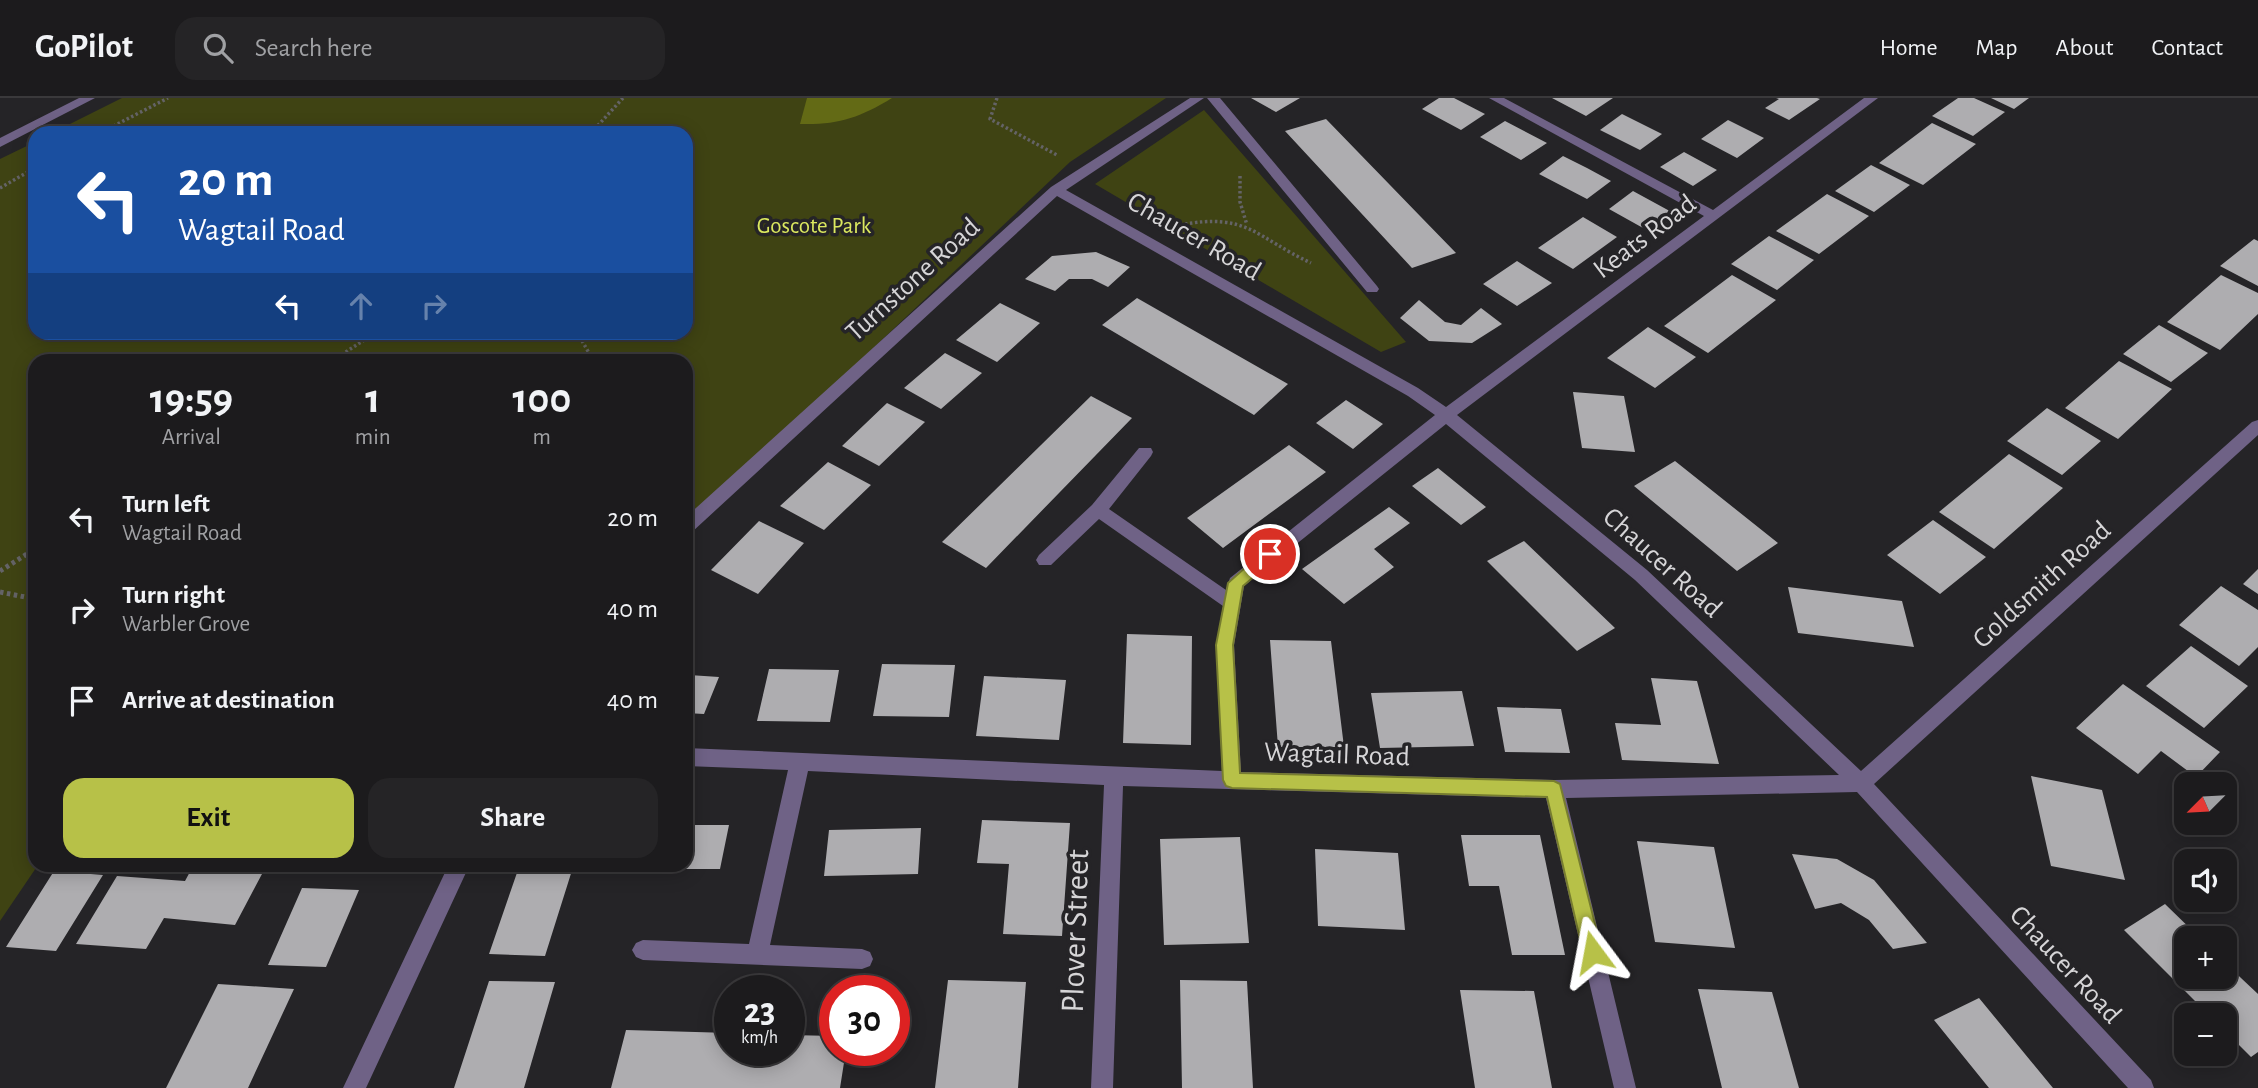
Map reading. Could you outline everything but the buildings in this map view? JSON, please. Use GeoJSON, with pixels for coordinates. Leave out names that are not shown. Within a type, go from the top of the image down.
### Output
{"type":"FeatureCollection","features":[{"type":"Feature","properties":{"kind":"street"},"geometry":{"type":"LineString","coordinates":[[34,126],[89,98]]}},
{"type":"Feature","properties":{"kind":"street","name":"Turnstone Road"},"geometry":{"type":"LineString","coordinates":[[693,521],[1056,190],[1198,98]]}},
{"type":"Feature","properties":{"kind":"street"},"geometry":{"type":"LineString","coordinates":[[1213,98],[1372,289]]}},
{"type":"Feature","properties":{"kind":"street"},"geometry":{"type":"LineString","coordinates":[[1496,98],[1714,216]]}},
{"type":"Feature","properties":{"kind":"street","name":"Keats Road"},"geometry":{"type":"LineString","coordinates":[[1232,780],[1225,645],[1236,583],[1446,415],[1872,98]]}},
{"type":"Feature","properties":{"kind":"street"},"geometry":{"type":"LineString","coordinates":[[0,143],[28,129]]}},
{"type":"Feature","properties":{"kind":"street","name":"Chaucer Road"},"geometry":{"type":"LineString","coordinates":[[1056,190],[1413,392],[1446,415],[1641,575],[1861,783],[2143,1088]]}},
{"type":"Feature","properties":{"kind":"street","name":"Goldsmith Road"},"geometry":{"type":"LineString","coordinates":[[1861,783],[2258,426]]}},
{"type":"Feature","properties":{"kind":"street"},"geometry":{"type":"LineString","coordinates":[[1045,560],[1098,510],[1145,452]]}},
{"type":"Feature","properties":{"kind":"street"},"geometry":{"type":"LineString","coordinates":[[1098,510],[1232,603]]}},
{"type":"Feature","properties":{"kind":"street","name":"Wagtail Road"},"geometry":{"type":"LineString","coordinates":[[693,757],[1114,777],[1554,789],[1861,783]]}},
{"type":"Feature","properties":{"kind":"street"},"geometry":{"type":"LineString","coordinates":[[757,955],[800,762]]}},
{"type":"Feature","properties":{"kind":"street","name":"Plover Street"},"geometry":{"type":"LineString","coordinates":[[1102,1088],[1114,777]]}},
{"type":"Feature","properties":{"kind":"street"},"geometry":{"type":"LineString","coordinates":[[1554,789],[1625,1088]]}},
{"type":"Feature","properties":{"kind":"street"},"geometry":{"type":"LineString","coordinates":[[354,1088],[456,872]]}},
{"type":"Feature","properties":{"kind":"street"},"geometry":{"type":"LineString","coordinates":[[643,950],[863,959]]}},
{"type":"Feature","properties":{"kind":"path"},"geometry":{"type":"LineString","coordinates":[[114,126],[168,98]]}},
{"type":"Feature","properties":{"kind":"path"},"geometry":{"type":"LineString","coordinates":[[597,126],[623,98]]}},
{"type":"Feature","properties":{"kind":"path"},"geometry":{"type":"LineString","coordinates":[[996,98],[990,119],[1086,171]]}},
{"type":"Feature","properties":{"kind":"path"},"geometry":{"type":"LineString","coordinates":[[0,188],[28,171]]}},
{"type":"Feature","properties":{"kind":"path"},"geometry":{"type":"LineString","coordinates":[[1143,238],[1162,229],[1200,221],[1248,226],[1277,247],[1311,263],[1361,275]]}},
{"type":"Feature","properties":{"kind":"path"},"geometry":{"type":"LineString","coordinates":[[342,354],[364,340]]}},
{"type":"Feature","properties":{"kind":"path"},"geometry":{"type":"LineString","coordinates":[[0,571],[28,553]]}},
{"type":"Feature","properties":{"kind":"path"},"geometry":{"type":"LineString","coordinates":[[0,592],[28,598]]}},
{"type":"Feature","properties":{"kind":"green space","name":"Goscote Park"},"geometry":{"type":"Polygon","coordinates":[[[122,98],[1166,98],[1070,162],[693,518],[693,354],[28,354],[28,872],[33,872],[0,921],[0,159],[28,145],[28,340],[693,340],[693,126],[66,126],[122,98]]]}},
{"type":"Feature","properties":{"kind":"green space"},"geometry":{"type":"Polygon","coordinates":[[[1204,110],[1406,342],[1381,352],[1095,184],[1204,110]]]}},
{"type":"Feature","properties":{"kind":"shaded area"},"geometry":{"type":"Polygon","coordinates":[[[807,98],[892,98],[848,119],[800,124],[807,98]]]}},
{"type":"Feature","properties":{"kind":"route"},"geometry":{"type":"LineString","coordinates":[[1270,554],[1236,583],[1225,645],[1232,780],[1554,789],[1593,952]]}}]}
